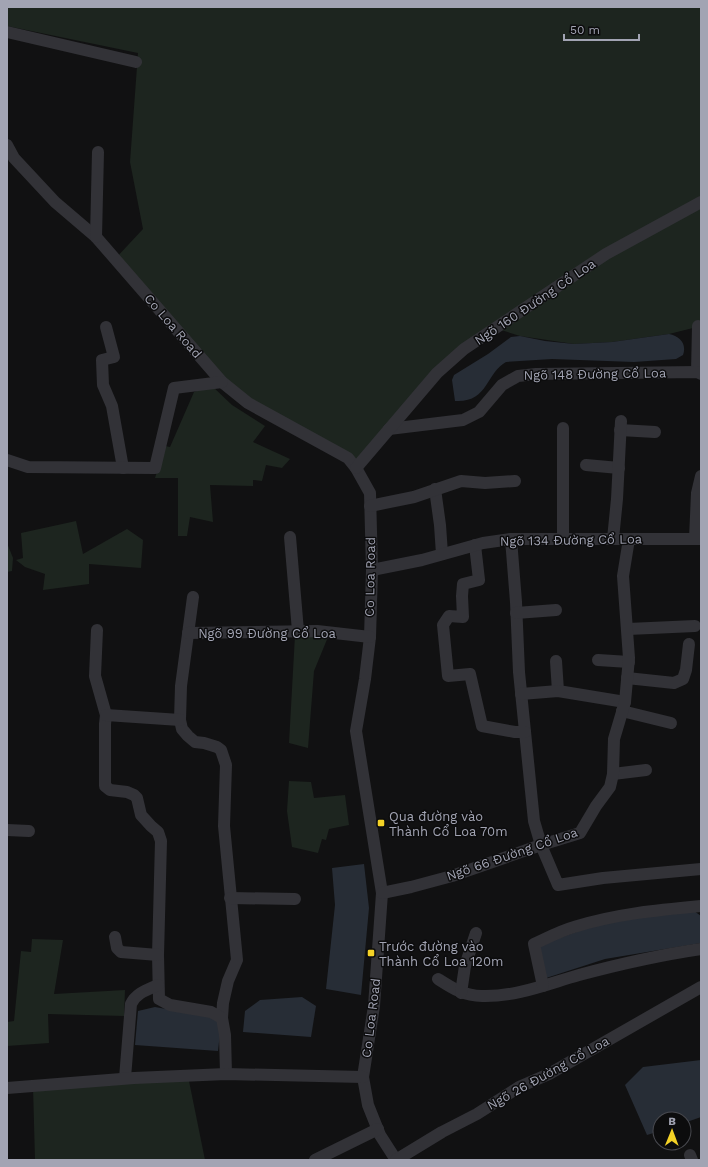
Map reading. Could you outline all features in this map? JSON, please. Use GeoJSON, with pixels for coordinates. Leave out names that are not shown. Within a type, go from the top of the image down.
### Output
{"type":"FeatureCollection","features":[{"type":"Feature","properties":{"kind":"street"},"geometry":{"type":"LineString","coordinates":[[7,32],[136,62]]}},
{"type":"Feature","properties":{"kind":"street","name":"Co Loa Road"},"geometry":{"type":"LineString","coordinates":[[7,145],[11,160],[55,202],[96,237],[222,382],[248,403],[348,458],[356,468],[370,493],[372,570],[370,637],[365,679],[356,730],[382,893],[374,1006],[363,1077],[368,1104],[378,1129],[396,1160]]}},
{"type":"Feature","properties":{"kind":"street"},"geometry":{"type":"LineString","coordinates":[[96,237],[98,152]]}},
{"type":"Feature","properties":{"kind":"street","name":"Ngõ 160 Đường Cổ Loa"},"geometry":{"type":"LineString","coordinates":[[389,429],[437,373],[464,350],[606,254],[701,202]]}},
{"type":"Feature","properties":{"kind":"street"},"geometry":{"type":"LineString","coordinates":[[698,326],[699,373]]}},
{"type":"Feature","properties":{"kind":"street"},"geometry":{"type":"LineString","coordinates":[[106,328],[114,356],[102,360],[103,385],[112,406],[123,468]]}},
{"type":"Feature","properties":{"kind":"street","name":"Ngõ 148 Đường Cổ Loa"},"geometry":{"type":"LineString","coordinates":[[389,429],[463,420],[480,412],[502,385],[518,376],[536,374],[699,373]]}},
{"type":"Feature","properties":{"kind":"street"},"geometry":{"type":"LineString","coordinates":[[7,460],[28,467],[155,468],[174,388],[222,382]]}},
{"type":"Feature","properties":{"kind":"street"},"geometry":{"type":"LineString","coordinates":[[613,539],[621,425],[655,432]]}},
{"type":"Feature","properties":{"kind":"street"},"geometry":{"type":"LineString","coordinates":[[563,428],[563,539]]}},
{"type":"Feature","properties":{"kind":"street"},"geometry":{"type":"LineString","coordinates":[[356,468],[389,429]]}},
{"type":"Feature","properties":{"kind":"street"},"geometry":{"type":"LineString","coordinates":[[586,465],[619,468]]}},
{"type":"Feature","properties":{"kind":"street"},"geometry":{"type":"LineString","coordinates":[[698,539],[697,493],[701,476]]}},
{"type":"Feature","properties":{"kind":"street"},"geometry":{"type":"LineString","coordinates":[[370,506],[414,497],[461,481],[515,481]]}},
{"type":"Feature","properties":{"kind":"street"},"geometry":{"type":"LineString","coordinates":[[435,489],[442,554]]}},
{"type":"Feature","properties":{"kind":"street"},"geometry":{"type":"LineString","coordinates":[[290,537],[298,631]]}},
{"type":"Feature","properties":{"kind":"street"},"geometry":{"type":"LineString","coordinates":[[510,539],[519,672],[534,821],[541,845],[558,884],[603,878],[701,870]]}},
{"type":"Feature","properties":{"kind":"street","name":"Ngõ 134 Đường Cổ Loa"},"geometry":{"type":"LineString","coordinates":[[372,570],[475,545],[510,539],[698,539]]}},
{"type":"Feature","properties":{"kind":"street","name":"Ngõ 66 Đường Cổ Loa"},"geometry":{"type":"LineString","coordinates":[[382,893],[411,888],[452,876],[580,833],[596,806],[607,792],[613,774],[614,739],[624,707],[629,662],[628,629],[623,576],[629,539]]}},
{"type":"Feature","properties":{"kind":"street"},"geometry":{"type":"LineString","coordinates":[[475,545],[479,580],[463,584],[462,596],[464,617],[449,616],[443,625],[448,676],[470,674],[482,726],[515,732],[525,732]]}},
{"type":"Feature","properties":{"kind":"street"},"geometry":{"type":"LineString","coordinates":[[193,598],[181,686],[180,720],[182,729],[195,742],[208,744],[222,750],[226,765],[224,826],[237,960],[228,981],[223,1003],[222,1018],[226,1074]]}},
{"type":"Feature","properties":{"kind":"street"},"geometry":{"type":"LineString","coordinates":[[516,613],[556,610]]}},
{"type":"Feature","properties":{"kind":"street"},"geometry":{"type":"LineString","coordinates":[[628,629],[695,626]]}},
{"type":"Feature","properties":{"kind":"street"},"geometry":{"type":"LineString","coordinates":[[96,630],[95,676],[106,715],[106,787],[110,790],[127,792],[134,795],[137,798],[141,815],[150,826],[158,832],[161,841],[158,955],[159,999],[170,1006],[211,1012],[222,1018]]}},
{"type":"Feature","properties":{"kind":"street","name":"Ngõ 99 Đường Cổ Loa"},"geometry":{"type":"LineString","coordinates":[[188,633],[317,631],[370,637]]}},
{"type":"Feature","properties":{"kind":"street"},"geometry":{"type":"LineString","coordinates":[[627,678],[674,683],[683,679],[686,670],[689,644]]}},
{"type":"Feature","properties":{"kind":"street"},"geometry":{"type":"LineString","coordinates":[[598,660],[629,662]]}},
{"type":"Feature","properties":{"kind":"street"},"geometry":{"type":"LineString","coordinates":[[556,661],[558,691]]}},
{"type":"Feature","properties":{"kind":"street"},"geometry":{"type":"LineString","coordinates":[[521,694],[558,691],[624,707],[671,723]]}},
{"type":"Feature","properties":{"kind":"street"},"geometry":{"type":"LineString","coordinates":[[106,715],[180,720]]}},
{"type":"Feature","properties":{"kind":"street"},"geometry":{"type":"LineString","coordinates":[[613,774],[646,770]]}},
{"type":"Feature","properties":{"kind":"street"},"geometry":{"type":"LineString","coordinates":[[7,830],[29,831]]}},
{"type":"Feature","properties":{"kind":"street"},"geometry":{"type":"LineString","coordinates":[[230,898],[295,899]]}},
{"type":"Feature","properties":{"kind":"street"},"geometry":{"type":"LineString","coordinates":[[543,986],[534,944],[573,927],[608,918],[664,909],[701,906]]}},
{"type":"Feature","properties":{"kind":"street"},"geometry":{"type":"LineString","coordinates":[[461,993],[465,966],[476,933]]}},
{"type":"Feature","properties":{"kind":"street"},"geometry":{"type":"LineString","coordinates":[[115,937],[117,948],[121,952],[158,955]]}},
{"type":"Feature","properties":{"kind":"street"},"geometry":{"type":"LineString","coordinates":[[438,979],[461,993],[482,996],[526,991],[648,958],[701,949]]}},
{"type":"Feature","properties":{"kind":"street"},"geometry":{"type":"LineString","coordinates":[[125,1078],[131,1004],[133,999],[140,993],[158,985]]}},
{"type":"Feature","properties":{"kind":"street","name":"Ngõ 26 Đường Cổ Loa"},"geometry":{"type":"LineString","coordinates":[[396,1160],[442,1132],[477,1114],[519,1087],[549,1074],[701,987]]}},
{"type":"Feature","properties":{"kind":"street"},"geometry":{"type":"LineString","coordinates":[[7,1088],[125,1078],[226,1074],[363,1077]]}},
{"type":"Feature","properties":{"kind":"street"},"geometry":{"type":"LineString","coordinates":[[315,1160],[378,1129]]}},
{"type":"Feature","properties":{"kind":"shaded area"},"geometry":{"type":"Polygon","coordinates":[[[7,7],[701,7],[701,326],[669,334],[612,342],[574,344],[520,336],[495,328],[437,373],[356,468],[248,403],[115,259],[143,229],[130,162],[138,53],[7,26],[7,7]]]}},
{"type":"Feature","properties":{"kind":"shaded area"},"geometry":{"type":"Polygon","coordinates":[[[669,334],[682,341],[684,347],[683,355],[676,359],[634,362],[552,359],[506,362],[499,367],[480,392],[474,397],[466,400],[455,401],[452,380],[454,375],[488,354],[511,337],[520,336],[545,341],[574,344],[612,342],[669,334]]]}},
{"type":"Feature","properties":{"kind":"shaded area"},"geometry":{"type":"Polygon","coordinates":[[[212,386],[232,405],[265,426],[253,442],[290,459],[282,468],[266,465],[262,481],[253,480],[253,486],[210,485],[213,522],[190,517],[187,536],[178,536],[178,478],[155,478],[165,446],[170,447],[194,392],[212,386]]]}},
{"type":"Feature","properties":{"kind":"shaded area"},"geometry":{"type":"Polygon","coordinates":[[[76,521],[83,554],[127,529],[143,540],[141,568],[89,564],[89,584],[43,590],[45,574],[25,567],[16,560],[23,558],[21,533],[76,521]]]}},
{"type":"Feature","properties":{"kind":"shaded area"},"geometry":{"type":"Polygon","coordinates":[[[7,543],[13,558],[12,571],[7,572],[7,543]]]}},
{"type":"Feature","properties":{"kind":"shaded area"},"geometry":{"type":"Polygon","coordinates":[[[295,635],[328,637],[314,671],[308,748],[289,743],[295,635]]]}},
{"type":"Feature","properties":{"kind":"shaded area"},"geometry":{"type":"Polygon","coordinates":[[[289,781],[311,782],[314,798],[345,795],[349,825],[329,829],[326,840],[322,839],[318,853],[292,847],[287,811],[289,781]]]}},
{"type":"Feature","properties":{"kind":"shaded area"},"geometry":{"type":"Polygon","coordinates":[[[364,864],[369,908],[361,995],[326,989],[335,905],[332,868],[364,864]]]}},
{"type":"Feature","properties":{"kind":"shaded area"},"geometry":{"type":"Polygon","coordinates":[[[694,911],[701,916],[701,943],[605,959],[543,979],[537,946],[613,919],[694,911]]]}},
{"type":"Feature","properties":{"kind":"shaded area"},"geometry":{"type":"Polygon","coordinates":[[[32,939],[63,940],[54,994],[125,990],[124,1016],[48,1014],[49,1043],[7,1046],[7,1022],[14,1021],[21,951],[31,952],[32,939]]]}},
{"type":"Feature","properties":{"kind":"shaded area"},"geometry":{"type":"Polygon","coordinates":[[[302,997],[316,1006],[311,1037],[243,1032],[245,1011],[260,1000],[302,997]]]}},
{"type":"Feature","properties":{"kind":"shaded area"},"geometry":{"type":"Polygon","coordinates":[[[155,1007],[216,1018],[221,1024],[218,1051],[135,1045],[138,1011],[155,1007]]]}},
{"type":"Feature","properties":{"kind":"shaded area"},"geometry":{"type":"Polygon","coordinates":[[[701,1060],[701,1117],[692,1120],[692,1111],[652,1111],[652,1133],[647,1135],[625,1085],[643,1067],[701,1060]]]}},
{"type":"Feature","properties":{"kind":"shaded area"},"geometry":{"type":"Polygon","coordinates":[[[188,1076],[205,1160],[35,1160],[33,1086],[188,1076]]]}},
{"type":"Feature","properties":{"kind":"place","name":"Qua đường vào Thành Cổ Loa 70m"},"geometry":{"type":"Point","coordinates":[381,823]}},
{"type":"Feature","properties":{"kind":"place","name":"Trước đường vào Thành Cổ Loa 120m"},"geometry":{"type":"Point","coordinates":[371,953]}}]}
